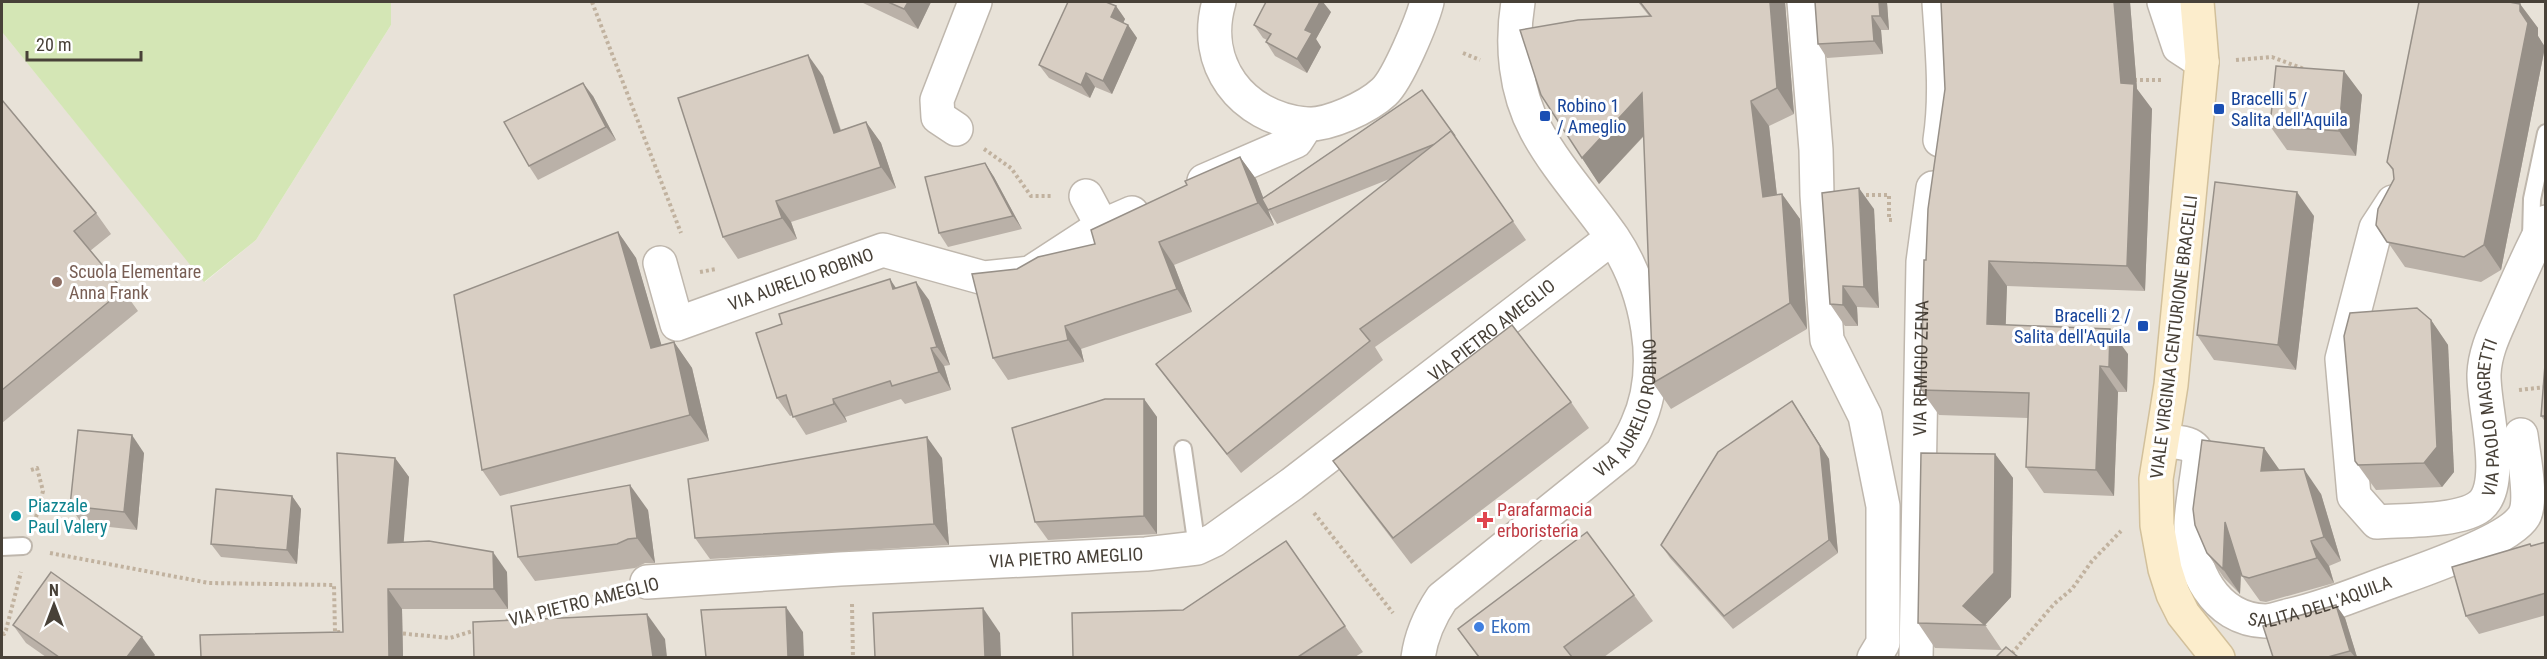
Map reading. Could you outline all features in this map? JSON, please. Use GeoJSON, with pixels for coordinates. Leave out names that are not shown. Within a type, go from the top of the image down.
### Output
{"type":"FeatureCollection","features":[{"type":"Feature","properties":{"kind":"street"},"geometry":{"type":"LineString","coordinates":[[956,129],[938,117],[937,100],[975,2]]}},
{"type":"Feature","properties":{"kind":"street"},"geometry":{"type":"LineString","coordinates":[[1219,2],[1213,34],[1217,58],[1227,80],[1242,97],[1261,109],[1307,124],[1335,119],[1385,92],[1399,72],[1427,2]]}},
{"type":"Feature","properties":{"kind":"street","name":"VIA AURELIO ROBINO"},"geometry":{"type":"LineString","coordinates":[[1419,652],[1430,615],[1442,598],[1622,453],[1638,424],[1650,369],[1649,342],[1643,310],[1631,268],[1536,129],[1516,76],[1514,26],[1518,2]]}},
{"type":"Feature","properties":{"kind":"street"},"geometry":{"type":"LineString","coordinates":[[1804,2],[1816,150],[1827,340],[1865,416],[1883,506],[1883,643],[1874,657]]}},
{"type":"Feature","properties":{"kind":"street","name":"VIA REMIGIO ZENA"},"geometry":{"type":"LineString","coordinates":[[1916,657],[1923,262],[1944,114],[1938,2]]}},
{"type":"Feature","properties":{"kind":"street"},"geometry":{"type":"LineString","coordinates":[[2164,2],[2179,47],[2202,62]]}},
{"type":"Feature","properties":{"kind":"street","name":"VIALE VIRGINIA CENTURIONE BRACELLI"},"geometry":{"type":"LineString","coordinates":[[2197,2],[2202,62],[2186,239],[2163,441],[2156,479],[2157,525],[2165,569],[2173,594],[2183,614],[2218,657]]}},
{"type":"Feature","properties":{"kind":"street","name":"VIA AURELIO ROBINO"},"geometry":{"type":"LineString","coordinates":[[660,263],[677,324],[883,250],[984,278],[1030,273],[1102,226],[1296,141],[1307,124]]}},
{"type":"Feature","properties":{"kind":"street"},"geometry":{"type":"LineString","coordinates":[[1086,196],[1102,226]]}},
{"type":"Feature","properties":{"kind":"street","name":"VIA PAOLO MAGRETTI"},"geometry":{"type":"LineString","coordinates":[[2393,202],[2376,228],[2342,359],[2354,496],[2377,522],[2457,515],[2478,508],[2489,497],[2493,479],[2484,375],[2486,353],[2538,236]]}},
{"type":"Feature","properties":{"kind":"street","name":"VIA PIETRO AMEGLIO"},"geometry":{"type":"LineString","coordinates":[[647,582],[840,569],[1146,554],[1197,548],[1214,540],[1292,484],[1612,238]]}},
{"type":"Feature","properties":{"kind":"street","name":"SALITA DELL'AQUILA"},"geometry":{"type":"LineString","coordinates":[[2163,441],[2191,445],[2198,450],[2199,460],[2191,524],[2197,563],[2209,592],[2225,609],[2239,616],[2266,621],[2305,612],[2457,557],[2510,530],[2525,515],[2527,498],[2521,435]]}},
{"type":"Feature","properties":{"kind":"lane","name":"VIA PAOLO MAGRETTI"},"geometry":{"type":"LineString","coordinates":[[2538,236],[2532,199],[2546,132]]}},
{"type":"Feature","properties":{"kind":"lane"},"geometry":{"type":"LineString","coordinates":[[1183,449],[1197,548]]}},
{"type":"Feature","properties":{"kind":"lane"},"geometry":{"type":"LineString","coordinates":[[2,547],[23,546]]}},
{"type":"Feature","properties":{"kind":"path"},"geometry":{"type":"LineString","coordinates":[[592,2],[683,240]]}},
{"type":"Feature","properties":{"kind":"path"},"geometry":{"type":"LineString","coordinates":[[2272,57],[2314,73]]}},
{"type":"Feature","properties":{"kind":"path"},"geometry":{"type":"LineString","coordinates":[[2130,81],[2164,80]]}},
{"type":"Feature","properties":{"kind":"path"},"geometry":{"type":"LineString","coordinates":[[956,129],[1011,168],[1031,196],[1086,196]]}},
{"type":"Feature","properties":{"kind":"path"},"geometry":{"type":"LineString","coordinates":[[1817,195],[1889,195],[1890,220],[1929,220]]}},
{"type":"Feature","properties":{"kind":"path"},"geometry":{"type":"LineString","coordinates":[[696,273],[735,266],[746,298]]}},
{"type":"Feature","properties":{"kind":"path"},"geometry":{"type":"LineString","coordinates":[[2517,390],[2546,387]]}},
{"type":"Feature","properties":{"kind":"path"},"geometry":{"type":"LineString","coordinates":[[1292,484],[1419,652]]}},
{"type":"Feature","properties":{"kind":"path"},"geometry":{"type":"LineString","coordinates":[[2008,657],[2054,604],[2072,589],[2092,561],[2127,525]]}},
{"type":"Feature","properties":{"kind":"path"},"geometry":{"type":"LineString","coordinates":[[56,555],[209,583],[334,585],[335,632],[358,632]]}},
{"type":"Feature","properties":{"kind":"path","name":"VIA PIETRO AMEGLIO"},"geometry":{"type":"LineString","coordinates":[[503,622],[647,582]]}},
{"type":"Feature","properties":{"kind":"path"},"geometry":{"type":"LineString","coordinates":[[393,633],[450,638],[482,628]]}},
{"type":"Feature","properties":{"kind":"shaded area"},"geometry":{"type":"Polygon","coordinates":[[[391,2],[2545,2],[2545,657],[2,657],[2,32],[205,282],[256,240],[391,25],[391,2]]]}},
{"type":"Feature","properties":{"kind":"green space"},"geometry":{"type":"Polygon","coordinates":[[[2,2],[391,2],[391,25],[256,240],[204,282],[2,32],[2,2]]]}},
{"type":"Feature","properties":{"kind":"building"},"geometry":{"type":"Polygon","coordinates":[[[888,2],[908,2],[904,9],[888,2]]]}},
{"type":"Feature","properties":{"kind":"building"},"geometry":{"type":"Polygon","coordinates":[[[1068,2],[1106,2],[1116,6],[1111,17],[1128,25],[1103,81],[1086,73],[1081,85],[1039,65],[1068,2]]]}},
{"type":"Feature","properties":{"kind":"building"},"geometry":{"type":"Polygon","coordinates":[[[1266,2],[1320,2],[1305,30],[1312,33],[1297,59],[1266,42],[1271,34],[1254,25],[1266,2]]]}},
{"type":"Feature","properties":{"kind":"building"},"geometry":{"type":"Polygon","coordinates":[[[1640,2],[1770,2],[1777,88],[1751,101],[1763,197],[1782,194],[1790,303],[1653,383],[1642,93],[1582,158],[1541,95],[1520,30],[1578,20],[1651,16],[1640,2]]]}},
{"type":"Feature","properties":{"kind":"building"},"geometry":{"type":"Polygon","coordinates":[[[1815,2],[1879,2],[1880,16],[1872,16],[1874,41],[1818,44],[1815,2]]]}},
{"type":"Feature","properties":{"kind":"building"},"geometry":{"type":"Polygon","coordinates":[[[1941,2],[2114,2],[2121,83],[2134,84],[2127,266],[1989,261],[1987,324],[2110,329],[2109,367],[2100,366],[2096,470],[2026,467],[2029,393],[1921,390],[1924,260],[1926,260],[1928,209],[1945,89],[1941,2]]]}},
{"type":"Feature","properties":{"kind":"building"},"geometry":{"type":"Polygon","coordinates":[[[2419,2],[2520,4],[2520,11],[2528,23],[2484,245],[2464,257],[2387,242],[2376,225],[2378,209],[2394,179],[2393,169],[2387,162],[2419,2]]]}},
{"type":"Feature","properties":{"kind":"building"},"geometry":{"type":"Polygon","coordinates":[[[808,55],[834,133],[866,122],[881,167],[776,201],[782,218],[723,237],[678,98],[808,55]]]}},
{"type":"Feature","properties":{"kind":"building"},"geometry":{"type":"Polygon","coordinates":[[[2276,66],[2344,71],[2339,131],[2270,126],[2276,66]]]}},
{"type":"Feature","properties":{"kind":"building"},"geometry":{"type":"Polygon","coordinates":[[[583,83],[606,127],[529,166],[504,122],[583,83]]]}},
{"type":"Feature","properties":{"kind":"building"},"geometry":{"type":"Polygon","coordinates":[[[1422,90],[1455,136],[1451,131],[1435,144],[1268,210],[1262,199],[1422,90]]]}},
{"type":"Feature","properties":{"kind":"building","name":"Scuola Elementare Anna Frank"},"geometry":{"type":"Polygon","coordinates":[[[2,100],[96,213],[74,231],[123,290],[2,390],[2,100]]]}},
{"type":"Feature","properties":{"kind":"building"},"geometry":{"type":"Polygon","coordinates":[[[1451,131],[1513,221],[1360,329],[1370,341],[1227,454],[1156,364],[1451,131]]]}},
{"type":"Feature","properties":{"kind":"building"},"geometry":{"type":"Polygon","coordinates":[[[1240,157],[1258,203],[1159,242],[1177,289],[1065,326],[1068,340],[993,358],[972,274],[1017,269],[1038,257],[1095,244],[1091,230],[1187,185],[1185,181],[1240,157]]]}},
{"type":"Feature","properties":{"kind":"building"},"geometry":{"type":"Polygon","coordinates":[[[985,163],[1013,216],[939,233],[925,177],[985,163]]]}},
{"type":"Feature","properties":{"kind":"building"},"geometry":{"type":"Polygon","coordinates":[[[2215,182],[2297,192],[2278,345],[2197,335],[2215,182]]]}},
{"type":"Feature","properties":{"kind":"building"},"geometry":{"type":"Polygon","coordinates":[[[1859,188],[1864,287],[1843,286],[1843,305],[1830,304],[1822,193],[1859,188]]]}},
{"type":"Feature","properties":{"kind":"building"},"geometry":{"type":"Polygon","coordinates":[[[618,232],[651,348],[674,342],[690,415],[482,470],[454,295],[618,232]]]}},
{"type":"Feature","properties":{"kind":"building"},"geometry":{"type":"Polygon","coordinates":[[[890,279],[893,289],[916,282],[937,347],[931,348],[939,372],[892,386],[890,381],[833,399],[834,404],[793,417],[786,395],[777,398],[756,333],[782,324],[779,314],[890,279]]]}},
{"type":"Feature","properties":{"kind":"building"},"geometry":{"type":"Polygon","coordinates":[[[2417,308],[2431,320],[2437,447],[2424,463],[2358,465],[2355,461],[2344,336],[2350,313],[2417,308]]]}},
{"type":"Feature","properties":{"kind":"building"},"geometry":{"type":"Polygon","coordinates":[[[1512,325],[1571,402],[1393,538],[1333,461],[1512,325]]]}},
{"type":"Feature","properties":{"kind":"building"},"geometry":{"type":"Polygon","coordinates":[[[2546,352],[2546,416],[2541,416],[2546,352]]]}},
{"type":"Feature","properties":{"kind":"building"},"geometry":{"type":"Polygon","coordinates":[[[1105,399],[1144,399],[1144,516],[1035,522],[1012,428],[1105,399]]]}},
{"type":"Feature","properties":{"kind":"building"},"geometry":{"type":"Polygon","coordinates":[[[1792,401],[1820,446],[1829,540],[1724,616],[1661,545],[1718,452],[1792,401]]]}},
{"type":"Feature","properties":{"kind":"building"},"geometry":{"type":"Polygon","coordinates":[[[78,430],[132,435],[124,512],[70,506],[78,430]]]}},
{"type":"Feature","properties":{"kind":"building"},"geometry":{"type":"Polygon","coordinates":[[[927,437],[934,524],[695,538],[688,479],[927,437]]]}},
{"type":"Feature","properties":{"kind":"building"},"geometry":{"type":"Polygon","coordinates":[[[2202,440],[2264,448],[2261,471],[2304,469],[2324,537],[2311,541],[2317,558],[2249,578],[2242,576],[2225,522],[2223,569],[2207,553],[2195,525],[2193,509],[2202,440]]]}},
{"type":"Feature","properties":{"kind":"building"},"geometry":{"type":"Polygon","coordinates":[[[337,453],[395,458],[388,543],[429,541],[493,552],[494,589],[388,589],[389,657],[201,657],[200,635],[343,632],[337,453]]]}},
{"type":"Feature","properties":{"kind":"building"},"geometry":{"type":"Polygon","coordinates":[[[1921,453],[1995,454],[1994,573],[1963,606],[1985,625],[1918,623],[1921,453]]]}},
{"type":"Feature","properties":{"kind":"building"},"geometry":{"type":"Polygon","coordinates":[[[630,485],[637,538],[617,544],[518,557],[511,506],[630,485]]]}},
{"type":"Feature","properties":{"kind":"building"},"geometry":{"type":"Polygon","coordinates":[[[216,489],[292,496],[287,550],[211,544],[216,489]]]}},
{"type":"Feature","properties":{"kind":"building"},"geometry":{"type":"Polygon","coordinates":[[[1587,532],[1634,595],[1564,647],[1572,657],[1479,657],[1458,629],[1587,532]]]}},
{"type":"Feature","properties":{"kind":"building"},"geometry":{"type":"Polygon","coordinates":[[[1286,541],[1345,626],[1298,657],[1073,657],[1072,613],[1183,610],[1286,541]]]}},
{"type":"Feature","properties":{"kind":"building"},"geometry":{"type":"Polygon","coordinates":[[[2546,542],[2546,593],[2466,616],[2452,567],[2530,544],[2531,546],[2546,542]]]}},
{"type":"Feature","properties":{"kind":"building"},"geometry":{"type":"Polygon","coordinates":[[[51,572],[142,637],[127,657],[59,657],[13,625],[51,572]]]}},
{"type":"Feature","properties":{"kind":"building"},"geometry":{"type":"Polygon","coordinates":[[[2336,605],[2350,651],[2328,657],[2273,657],[2263,626],[2336,605]]]}},
{"type":"Feature","properties":{"kind":"building"},"geometry":{"type":"Polygon","coordinates":[[[786,607],[788,657],[706,657],[701,610],[786,607]]]}},
{"type":"Feature","properties":{"kind":"building"},"geometry":{"type":"Polygon","coordinates":[[[983,608],[985,657],[875,657],[873,613],[983,608]]]}},
{"type":"Feature","properties":{"kind":"building"},"geometry":{"type":"Polygon","coordinates":[[[647,614],[653,657],[474,657],[473,622],[647,614]]]}},
{"type":"Feature","properties":{"kind":"building"},"geometry":{"type":"Polygon","coordinates":[[[2006,647],[2018,657],[1996,657],[2006,647]]]}},
{"type":"Feature","properties":{"kind":"place","name":"Bracelli 5 / Salita dell'Aquila"},"geometry":{"type":"Point","coordinates":[2219,109]}},
{"type":"Feature","properties":{"kind":"place","name":"Robino 1 / Ameglio"},"geometry":{"type":"Point","coordinates":[1545,116]}},
{"type":"Feature","properties":{"kind":"place","name":"Scuola Elementare Anna Frank"},"geometry":{"type":"Point","coordinates":[57,282]}},
{"type":"Feature","properties":{"kind":"place","name":"Bracelli 2 / Salita dell'Aquila"},"geometry":{"type":"Point","coordinates":[2143,326]}},
{"type":"Feature","properties":{"kind":"place","name":"Piazzale Paul Valery"},"geometry":{"type":"Point","coordinates":[16,516]}},
{"type":"Feature","properties":{"kind":"place","name":"Parafarmacia erboristeria"},"geometry":{"type":"Point","coordinates":[1485,520]}},
{"type":"Feature","properties":{"kind":"place","name":"Ekom"},"geometry":{"type":"Point","coordinates":[1479,627]}}]}
